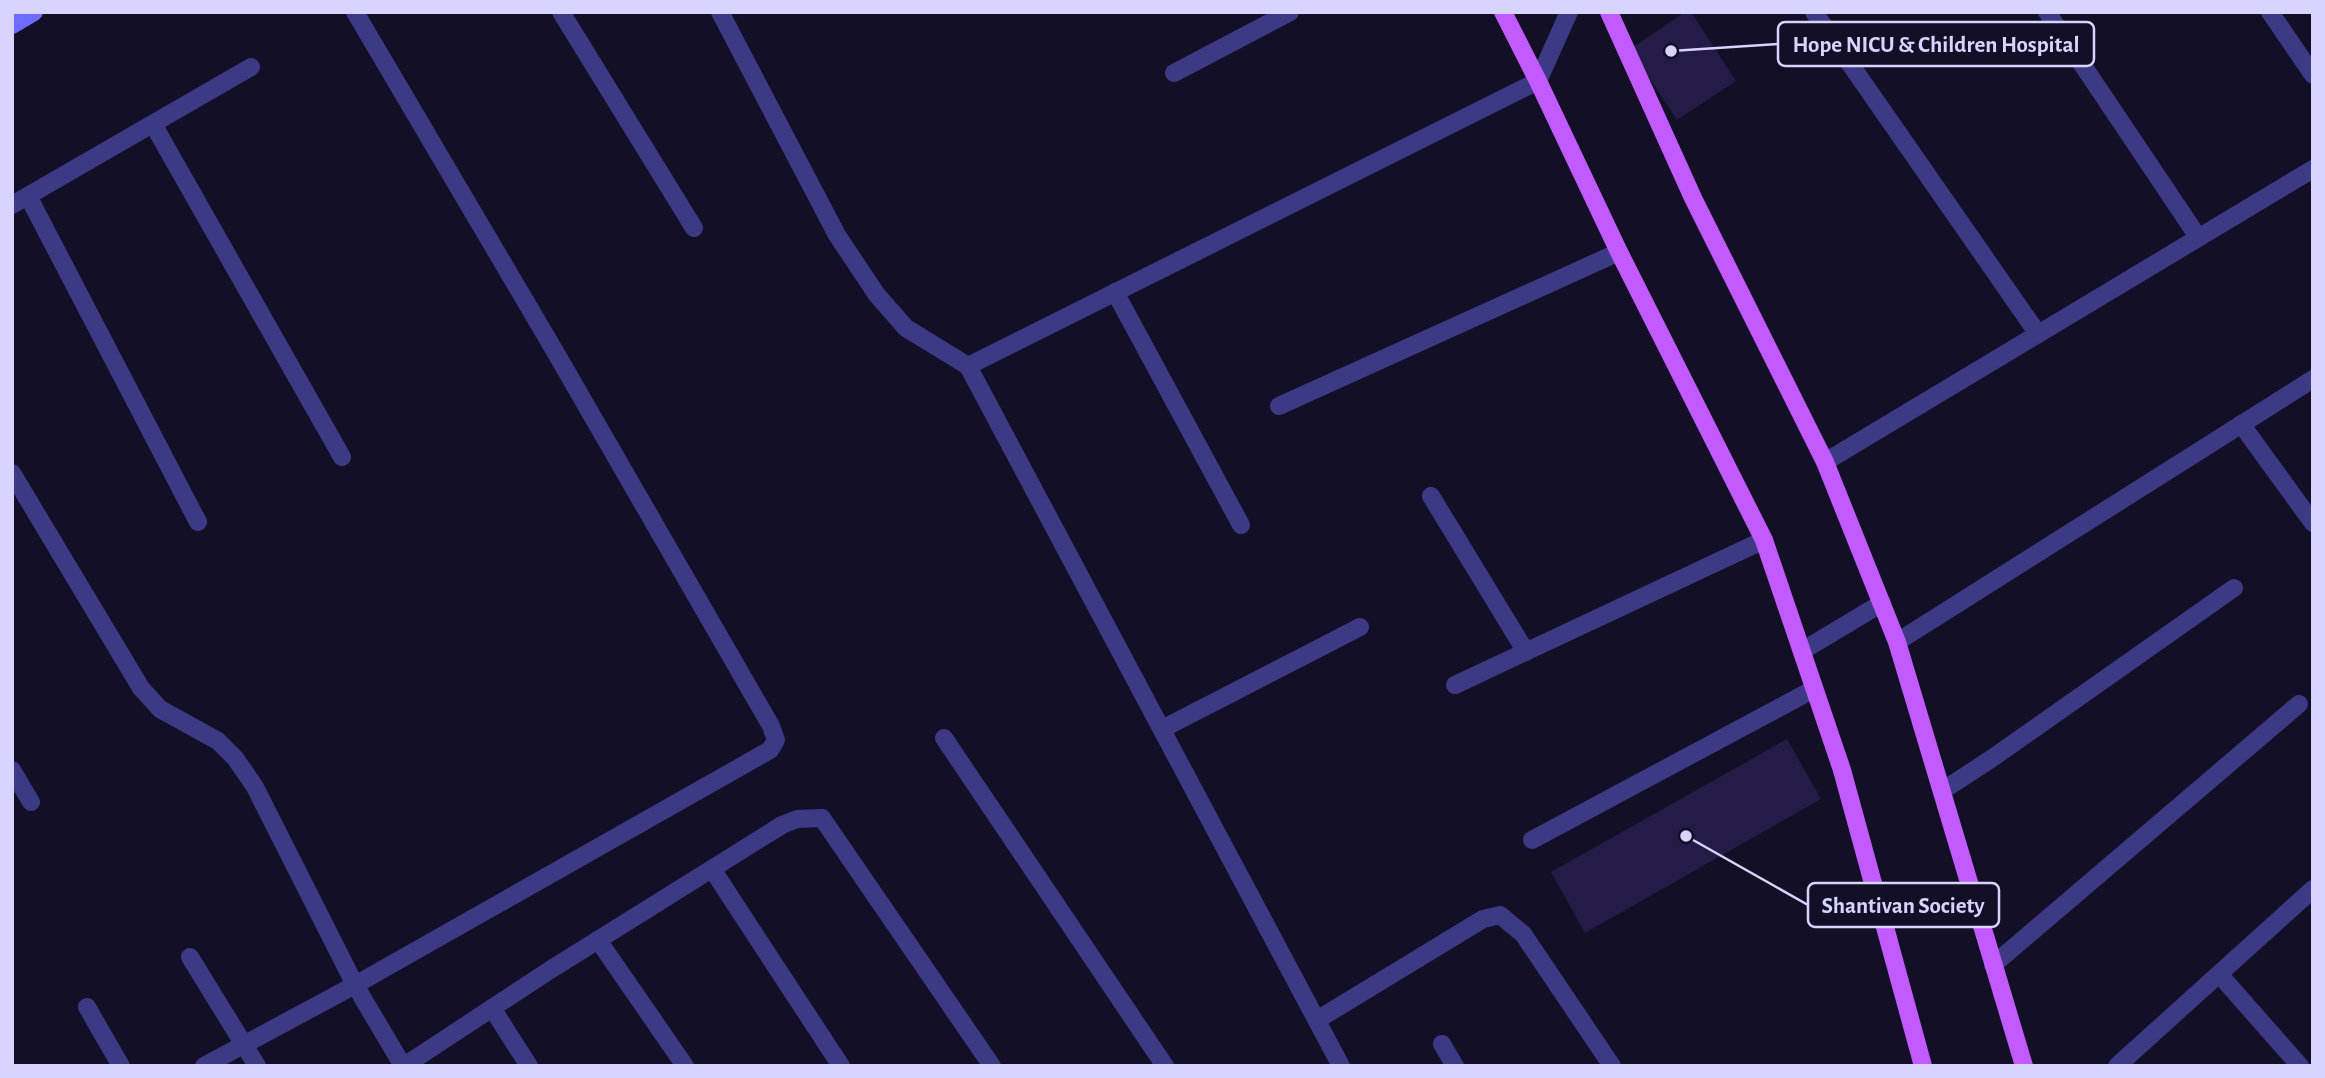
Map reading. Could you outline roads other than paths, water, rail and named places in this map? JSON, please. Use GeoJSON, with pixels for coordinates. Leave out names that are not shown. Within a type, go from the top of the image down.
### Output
{"type":"FeatureCollection","features":[{"type":"Feature","properties":{"kind":"main road"},"geometry":{"type":"LineString","coordinates":[[12,25],[34,12]]}},
{"type":"Feature","properties":{"kind":"main road"},"geometry":{"type":"LineString","coordinates":[[1503,12],[1619,252],[1764,540],[1842,771],[1923,1066]]}},
{"type":"Feature","properties":{"kind":"main road"},"geometry":{"type":"LineString","coordinates":[[1609,12],[1693,198],[1825,462],[1882,603],[1897,642],[2024,1066]]}},
{"type":"Feature","properties":{"kind":"street"},"geometry":{"type":"LineString","coordinates":[[204,1066],[355,985],[770,750],[776,740],[771,726],[355,12]]}},
{"type":"Feature","properties":{"kind":"street"},"geometry":{"type":"LineString","coordinates":[[561,12],[694,228]]}},
{"type":"Feature","properties":{"kind":"street"},"geometry":{"type":"LineString","coordinates":[[720,12],[837,235],[877,295],[906,328],[968,366],[1341,1066]]}},
{"type":"Feature","properties":{"kind":"street"},"geometry":{"type":"LineString","coordinates":[[1174,73],[1290,12]]}},
{"type":"Feature","properties":{"kind":"street"},"geometry":{"type":"LineString","coordinates":[[968,366],[1538,80],[1569,12]]}},
{"type":"Feature","properties":{"kind":"street"},"geometry":{"type":"LineString","coordinates":[[1814,12],[2038,334]]}},
{"type":"Feature","properties":{"kind":"street"},"geometry":{"type":"LineString","coordinates":[[2047,12],[2198,237]]}},
{"type":"Feature","properties":{"kind":"street"},"geometry":{"type":"LineString","coordinates":[[2270,12],[2313,75]]}},
{"type":"Feature","properties":{"kind":"street"},"geometry":{"type":"LineString","coordinates":[[198,522],[20,201],[251,67]]}},
{"type":"Feature","properties":{"kind":"street"},"geometry":{"type":"LineString","coordinates":[[153,124],[342,457]]}},
{"type":"Feature","properties":{"kind":"street"},"geometry":{"type":"LineString","coordinates":[[1825,462],[2313,169]]}},
{"type":"Feature","properties":{"kind":"street"},"geometry":{"type":"LineString","coordinates":[[1279,406],[1619,252]]}},
{"type":"Feature","properties":{"kind":"street"},"geometry":{"type":"LineString","coordinates":[[1115,292],[1241,525]]}},
{"type":"Feature","properties":{"kind":"street"},"geometry":{"type":"LineString","coordinates":[[1897,642],[2313,379]]}},
{"type":"Feature","properties":{"kind":"street"},"geometry":{"type":"LineString","coordinates":[[2241,424],[2313,523]]}},
{"type":"Feature","properties":{"kind":"street"},"geometry":{"type":"LineString","coordinates":[[12,473],[141,688],[160,709],[218,741],[235,758],[248,777],[355,985],[404,1066],[782,825],[797,819],[822,818],[992,1066]]}},
{"type":"Feature","properties":{"kind":"street"},"geometry":{"type":"LineString","coordinates":[[1431,495],[1526,652]]}},
{"type":"Feature","properties":{"kind":"street"},"geometry":{"type":"LineString","coordinates":[[1455,685],[1764,540]]}},
{"type":"Feature","properties":{"kind":"street"},"geometry":{"type":"LineString","coordinates":[[1942,791],[1991,760],[2234,588]]}},
{"type":"Feature","properties":{"kind":"street"},"geometry":{"type":"LineString","coordinates":[[1802,651],[1882,603]]}},
{"type":"Feature","properties":{"kind":"street"},"geometry":{"type":"LineString","coordinates":[[1162,729],[1360,627]]}},
{"type":"Feature","properties":{"kind":"street"},"geometry":{"type":"LineString","coordinates":[[1532,840],[1814,689]]}},
{"type":"Feature","properties":{"kind":"street"},"geometry":{"type":"LineString","coordinates":[[1993,965],[2300,705]]}},
{"type":"Feature","properties":{"kind":"street"},"geometry":{"type":"LineString","coordinates":[[944,738],[1165,1066]]}},
{"type":"Feature","properties":{"kind":"street"},"geometry":{"type":"LineString","coordinates":[[12,770],[31,802]]}},
{"type":"Feature","properties":{"kind":"street"},"geometry":{"type":"LineString","coordinates":[[712,869],[841,1066]]}},
{"type":"Feature","properties":{"kind":"street"},"geometry":{"type":"LineString","coordinates":[[2117,1066],[2313,888]]}},
{"type":"Feature","properties":{"kind":"street"},"geometry":{"type":"LineString","coordinates":[[1317,1020],[1483,919],[1500,915],[1523,934],[1612,1066]]}},
{"type":"Feature","properties":{"kind":"street"},"geometry":{"type":"LineString","coordinates":[[598,940],[685,1066]]}},
{"type":"Feature","properties":{"kind":"street"},"geometry":{"type":"LineString","coordinates":[[190,957],[257,1066]]}},
{"type":"Feature","properties":{"kind":"street"},"geometry":{"type":"LineString","coordinates":[[2219,974],[2300,1066]]}},
{"type":"Feature","properties":{"kind":"street"},"geometry":{"type":"LineString","coordinates":[[87,1007],[121,1066]]}},
{"type":"Feature","properties":{"kind":"street"},"geometry":{"type":"LineString","coordinates":[[492,1008],[529,1066]]}},
{"type":"Feature","properties":{"kind":"street"},"geometry":{"type":"LineString","coordinates":[[1442,1044],[1455,1066]]}},
{"type":"Feature","properties":{"kind":"place","name":"Hope NICU & Children Hospital"},"geometry":{"type":"Point","coordinates":[1671,51]}},
{"type":"Feature","properties":{"kind":"place","name":"Shantivan Society"},"geometry":{"type":"Point","coordinates":[1686,836]}}]}
